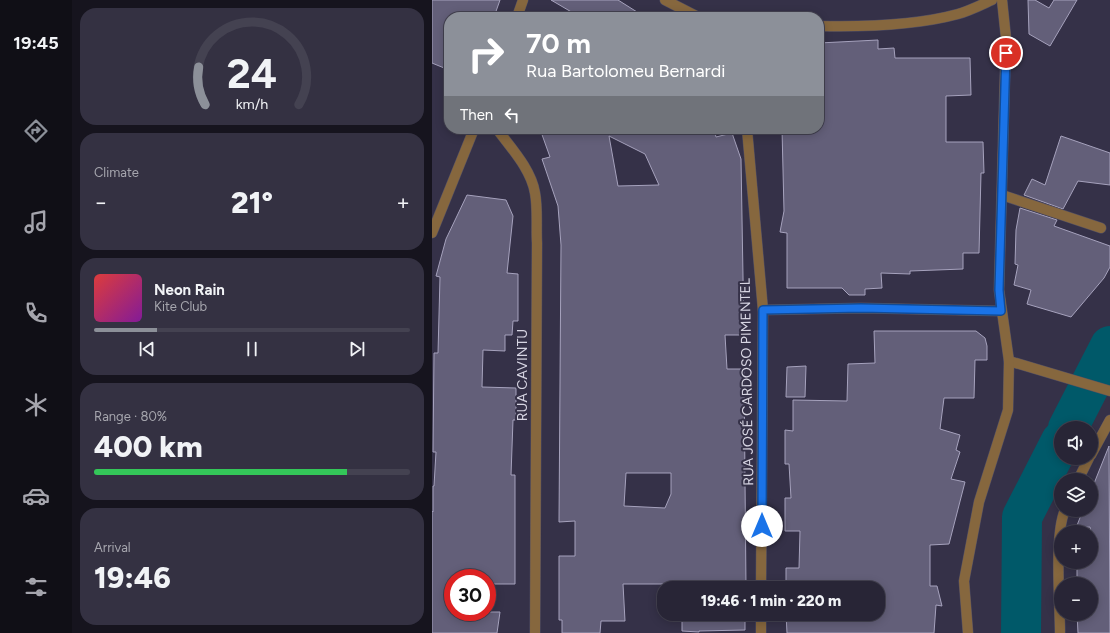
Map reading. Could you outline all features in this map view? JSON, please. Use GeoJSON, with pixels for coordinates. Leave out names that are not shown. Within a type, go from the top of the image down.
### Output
{"type":"FeatureCollection","features":[{"type":"Feature","properties":{"kind":"street"},"geometry":{"type":"LineString","coordinates":[[519,12],[523,0]]}},
{"type":"Feature","properties":{"kind":"street"},"geometry":{"type":"LineString","coordinates":[[665,0],[688,12]]}},
{"type":"Feature","properties":{"kind":"street"},"geometry":{"type":"LineString","coordinates":[[824,26],[850,27],[907,23],[958,14],[992,0]]}},
{"type":"Feature","properties":{"kind":"street"},"geometry":{"type":"LineString","coordinates":[[968,633],[964,581],[979,502],[1008,410],[1009,361],[999,290],[1006,38],[1002,0]]}},
{"type":"Feature","properties":{"kind":"street"},"geometry":{"type":"LineString","coordinates":[[432,233],[472,134]]}},
{"type":"Feature","properties":{"kind":"street","name":"RUA CAVINTU"},"geometry":{"type":"LineString","coordinates":[[501,134],[525,168],[535,193],[537,259],[534,633]]}},
{"type":"Feature","properties":{"kind":"street","name":"RUA JOSÉ CARDOSO PIMENTEL"},"geometry":{"type":"LineString","coordinates":[[748,134],[763,310],[761,581]]}},
{"type":"Feature","properties":{"kind":"street"},"geometry":{"type":"LineString","coordinates":[[1002,195],[1100,228]]}},
{"type":"Feature","properties":{"kind":"street"},"geometry":{"type":"LineString","coordinates":[[763,310],[861,308],[1001,311]]}},
{"type":"Feature","properties":{"kind":"street"},"geometry":{"type":"LineString","coordinates":[[1009,361],[1108,391]]}},
{"type":"Feature","properties":{"kind":"street"},"geometry":{"type":"LineString","coordinates":[[1098,442],[1110,420]]}},
{"type":"Feature","properties":{"kind":"street"},"geometry":{"type":"LineString","coordinates":[[1060,633],[1060,543],[1062,517]]}},
{"type":"Feature","properties":{"kind":"street"},"geometry":{"type":"LineString","coordinates":[[761,621],[761,633]]}},
{"type":"Feature","properties":{"kind":"building"},"geometry":{"type":"Polygon","coordinates":[[[432,0],[500,0],[496,12],[444,12],[444,68],[432,63],[432,0]]]}},
{"type":"Feature","properties":{"kind":"building"},"geometry":{"type":"Polygon","coordinates":[[[551,0],[618,0],[637,12],[571,12],[551,0]]]}},
{"type":"Feature","properties":{"kind":"building"},"geometry":{"type":"Polygon","coordinates":[[[1028,0],[1035,0],[1049,8],[1054,0],[1077,0],[1050,46],[1029,34],[1028,0]]]}},
{"type":"Feature","properties":{"kind":"building"},"geometry":{"type":"Polygon","coordinates":[[[878,40],[878,49],[894,48],[895,58],[970,58],[971,95],[946,96],[946,142],[983,142],[984,173],[981,173],[979,253],[963,253],[963,269],[910,271],[910,274],[881,273],[882,288],[865,289],[865,295],[849,295],[842,288],[787,288],[787,233],[780,232],[784,211],[782,134],[824,134],[824,43],[878,40]]]}},
{"type":"Feature","properties":{"kind":"building"},"geometry":{"type":"Polygon","coordinates":[[[542,134],[715,134],[716,137],[732,134],[741,159],[744,335],[725,335],[727,369],[744,369],[746,581],[657,581],[657,584],[623,584],[625,621],[601,621],[600,633],[562,633],[562,620],[559,620],[559,556],[575,556],[575,521],[559,522],[561,245],[558,206],[542,159],[550,157],[542,134]],[[609,136],[618,186],[659,185],[645,154],[609,136]],[[626,473],[624,506],[665,508],[671,494],[671,473],[626,473]]]}},
{"type":"Feature","properties":{"kind":"building"},"geometry":{"type":"Polygon","coordinates":[[[1061,136],[1110,153],[1110,185],[1078,181],[1063,209],[1024,195],[1032,179],[1045,185],[1061,136]]]}},
{"type":"Feature","properties":{"kind":"building"},"geometry":{"type":"Polygon","coordinates":[[[467,195],[506,200],[513,216],[507,273],[518,274],[518,321],[513,321],[512,335],[505,335],[505,351],[483,350],[482,387],[516,388],[516,420],[513,420],[511,475],[515,475],[515,584],[496,584],[496,569],[444,569],[444,621],[496,621],[496,612],[500,612],[497,633],[432,633],[432,511],[433,512],[433,486],[436,452],[433,452],[434,353],[438,353],[440,277],[436,276],[446,239],[467,195]]]}},
{"type":"Feature","properties":{"kind":"building"},"geometry":{"type":"Polygon","coordinates":[[[1020,208],[1057,220],[1054,226],[1110,246],[1110,267],[1104,278],[1071,317],[1027,304],[1031,290],[1014,285],[1018,265],[1015,264],[1016,230],[1020,208]]]}},
{"type":"Feature","properties":{"kind":"building"},"geometry":{"type":"Polygon","coordinates":[[[874,331],[976,331],[985,338],[987,346],[987,360],[975,360],[974,398],[944,398],[940,429],[960,435],[956,450],[960,452],[951,479],[965,482],[949,544],[930,545],[930,586],[937,586],[942,606],[936,605],[934,633],[787,633],[786,621],[885,621],[885,581],[786,581],[786,568],[799,568],[800,531],[785,531],[785,498],[791,498],[789,464],[785,464],[785,430],[793,431],[793,400],[847,401],[848,364],[875,363],[874,331]]]}},
{"type":"Feature","properties":{"kind":"building"},"geometry":{"type":"Polygon","coordinates":[[[806,366],[805,397],[786,397],[787,367],[806,366]]]}},
{"type":"Feature","properties":{"kind":"building"},"geometry":{"type":"Polygon","coordinates":[[[1109,446],[1110,633],[1078,633],[1077,621],[1098,621],[1098,577],[1077,577],[1077,569],[1098,569],[1098,525],[1077,525],[1080,517],[1098,517],[1098,474],[1109,446]]]}},
{"type":"Feature","properties":{"kind":"building"},"geometry":{"type":"Polygon","coordinates":[[[682,621],[745,621],[745,630],[699,632],[682,631],[682,621]]]}},
{"type":"Feature","properties":{"kind":"waterway"},"geometry":{"type":"LineString","coordinates":[[1072,421],[1110,346]]}},
{"type":"Feature","properties":{"kind":"waterway"},"geometry":{"type":"LineString","coordinates":[[1021,633],[1022,517],[1054,455]]}},
{"type":"Feature","properties":{"kind":"route"},"geometry":{"type":"LineString","coordinates":[[762,526],[763,310],[861,308],[1001,311],[999,290],[1004,162],[1006,53]]}}]}
